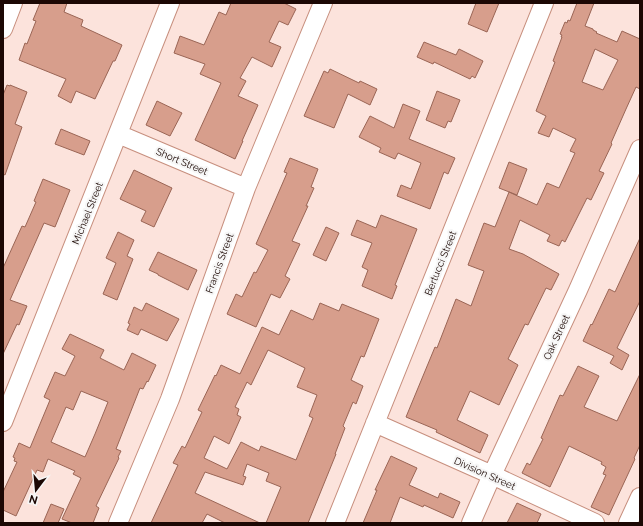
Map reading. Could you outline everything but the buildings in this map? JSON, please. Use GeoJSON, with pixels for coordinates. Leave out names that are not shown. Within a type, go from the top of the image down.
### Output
{"type":"FeatureCollection","features":[{"type":"Feature","properties":{"kind":"street"},"geometry":{"type":"LineString","coordinates":[[3,29],[13,3]]}},
{"type":"Feature","properties":{"kind":"street","name":"Michael Street"},"geometry":{"type":"LineString","coordinates":[[3,422],[170,3]]}},
{"type":"Feature","properties":{"kind":"street","name":"Francis Street"},"geometry":{"type":"LineString","coordinates":[[118,523],[170,399],[246,188],[323,3]]}},
{"type":"Feature","properties":{"kind":"street","name":"Bertucci Street"},"geometry":{"type":"LineString","coordinates":[[335,523],[544,3]]}},
{"type":"Feature","properties":{"kind":"street","name":"Short Street"},"geometry":{"type":"LineString","coordinates":[[118,134],[246,188]]}},
{"type":"Feature","properties":{"kind":"street","name":"Oak Street"},"geometry":{"type":"LineString","coordinates":[[471,523],[578,290],[640,150]]}},
{"type":"Feature","properties":{"kind":"street","name":"Division Street"},"geometry":{"type":"LineString","coordinates":[[375,424],[492,475],[595,523]]}},
{"type":"Feature","properties":{"kind":"street"},"geometry":{"type":"LineString","coordinates":[[628,523],[640,498]]}}]}
